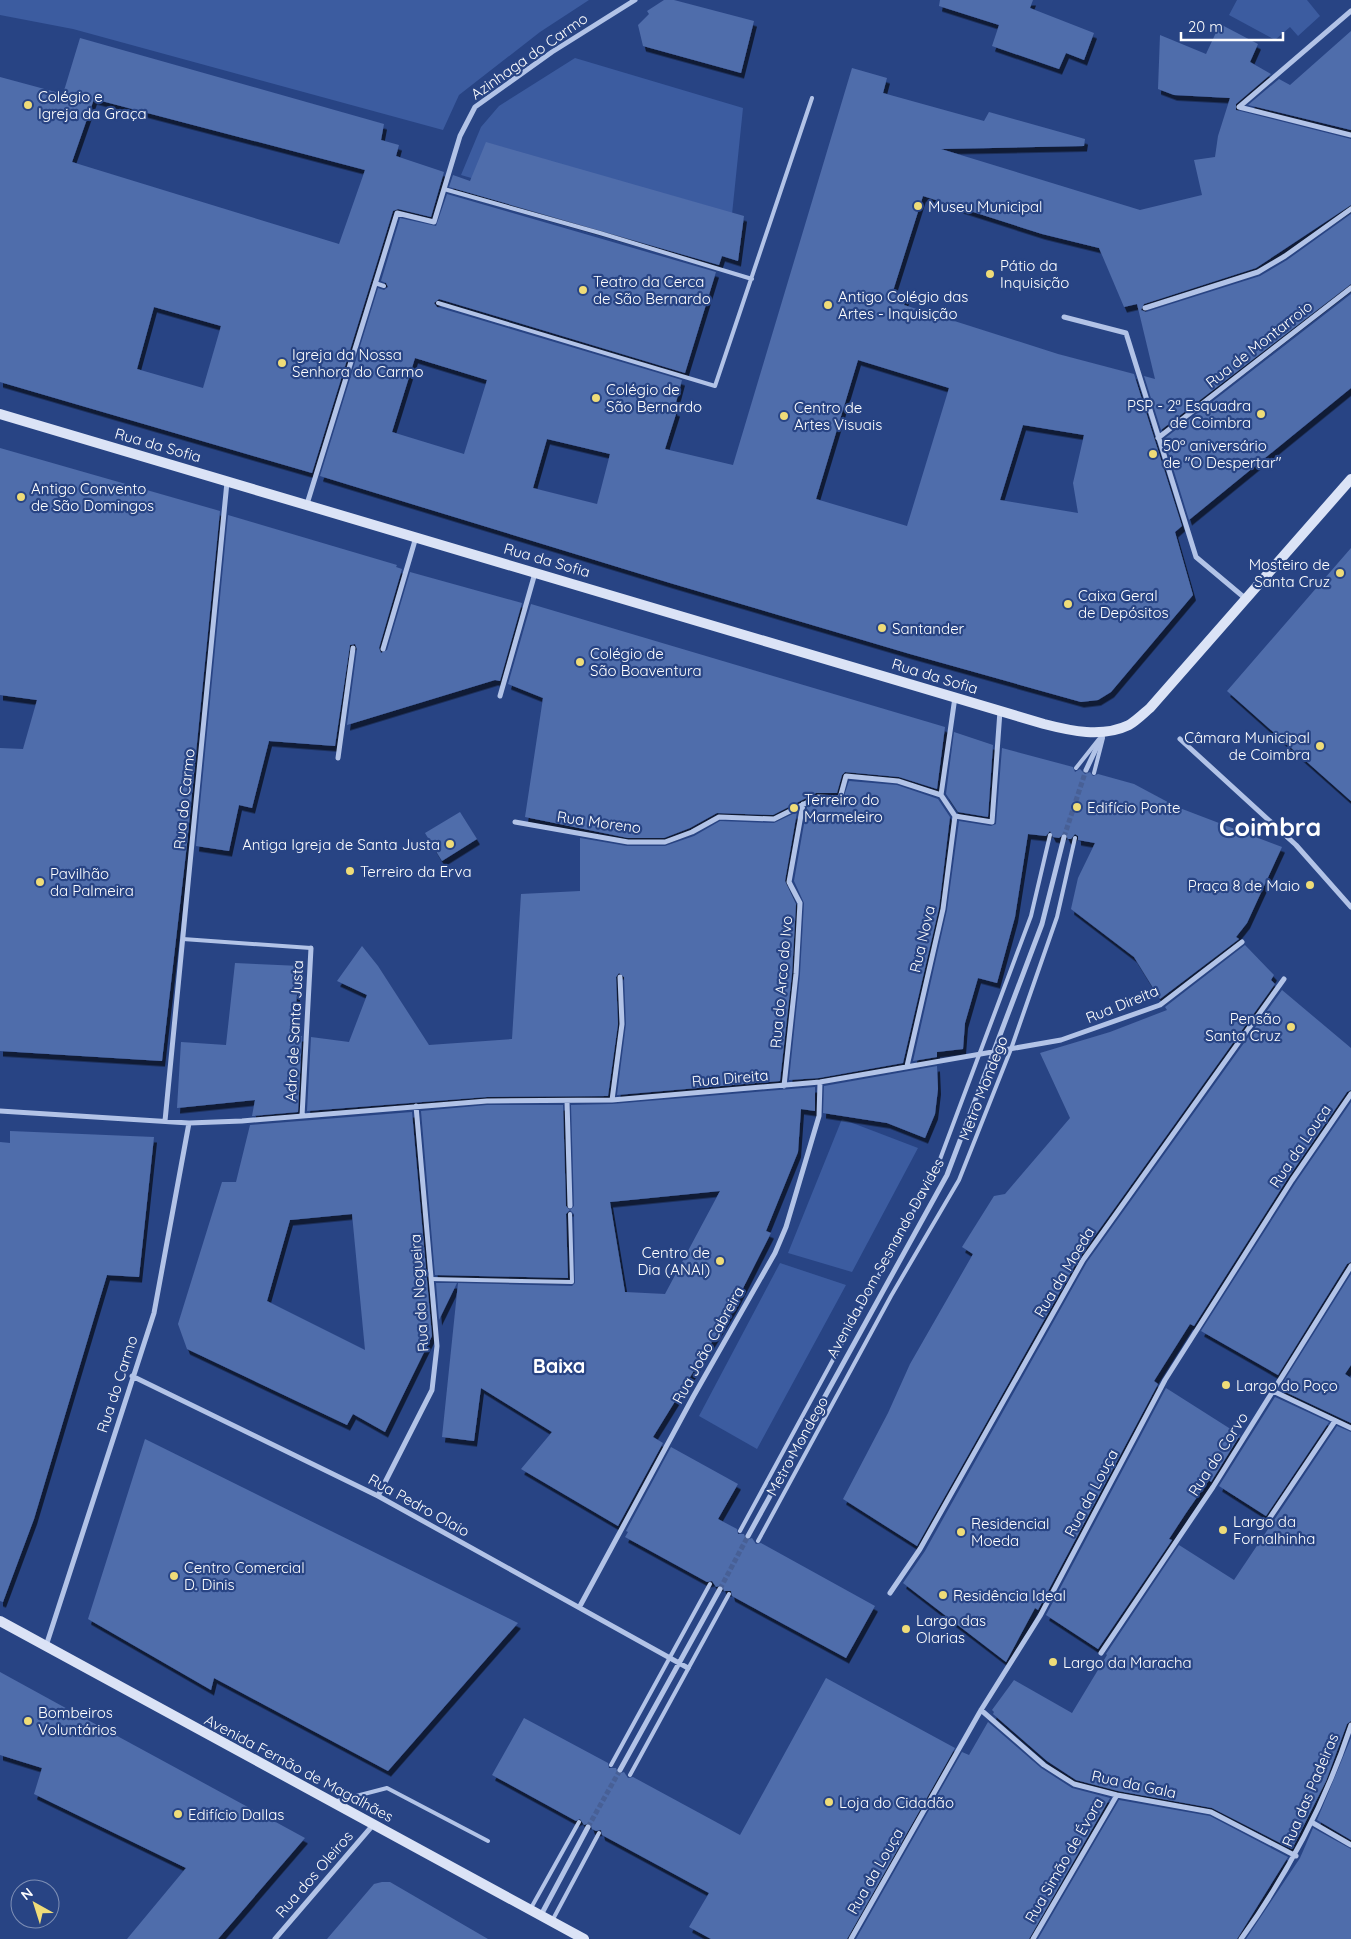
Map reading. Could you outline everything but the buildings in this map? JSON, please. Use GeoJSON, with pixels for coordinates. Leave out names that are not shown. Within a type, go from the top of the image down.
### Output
{"type":"FeatureCollection","features":[{"type":"Feature","properties":{"kind":"main road","name":"Rua da Sofia"},"geometry":{"type":"LineString","coordinates":[[0,414],[1058,728],[1085,732],[1105,731],[1129,725],[1150,708],[1351,480]]}},
{"type":"Feature","properties":{"kind":"main road","name":"Avenida Fernão de Magalhães"},"geometry":{"type":"LineString","coordinates":[[0,1621],[584,1939]]}},
{"type":"Feature","properties":{"kind":"street","name":"Azinhaga do Carmo"},"geometry":{"type":"LineString","coordinates":[[307,504],[397,212],[434,222],[460,136],[475,107],[552,52],[635,0]]}},
{"type":"Feature","properties":{"kind":"street"},"geometry":{"type":"LineString","coordinates":[[1351,11],[1239,107],[1351,135]]}},
{"type":"Feature","properties":{"kind":"street"},"geometry":{"type":"LineString","coordinates":[[1145,308],[1258,272],[1286,256],[1351,209]]}},
{"type":"Feature","properties":{"kind":"street","name":"Rua de Montarroio"},"geometry":{"type":"LineString","coordinates":[[1158,438],[1351,288]]}},
{"type":"Feature","properties":{"kind":"street"},"geometry":{"type":"LineString","coordinates":[[1064,317],[1126,333],[1196,557],[1246,600]]}},
{"type":"Feature","properties":{"kind":"street","name":"Rua do Carmo"},"geometry":{"type":"LineString","coordinates":[[165,1121],[227,480]]}},
{"type":"Feature","properties":{"kind":"street"},"geometry":{"type":"LineString","coordinates":[[384,649],[416,537]]}},
{"type":"Feature","properties":{"kind":"street"},"geometry":{"type":"LineString","coordinates":[[500,696],[535,572]]}},
{"type":"Feature","properties":{"kind":"street"},"geometry":{"type":"LineString","coordinates":[[338,758],[353,648]]}},
{"type":"Feature","properties":{"kind":"street"},"geometry":{"type":"LineString","coordinates":[[955,697],[941,795],[955,816],[992,822],[1000,711]]}},
{"type":"Feature","properties":{"kind":"street"},"geometry":{"type":"LineString","coordinates":[[1086,770],[1105,731]]}},
{"type":"Feature","properties":{"kind":"street"},"geometry":{"type":"LineString","coordinates":[[1180,739],[1296,845],[1351,907]]}},
{"type":"Feature","properties":{"kind":"street","name":"Rua Moreno"},"geometry":{"type":"LineString","coordinates":[[515,822],[628,842],[665,842],[692,832],[719,817],[774,819],[818,797],[840,798],[846,776],[898,781],[941,795]]}},
{"type":"Feature","properties":{"kind":"street","name":"Rua do Arco do Ivo"},"geometry":{"type":"LineString","coordinates":[[784,1086],[796,974],[800,903],[789,882],[803,804]]}},
{"type":"Feature","properties":{"kind":"street","name":"Rua Nova"},"geometry":{"type":"LineString","coordinates":[[907,1066],[943,910],[955,816]]}},
{"type":"Feature","properties":{"kind":"street","name":"Avenida Dom Sesnando Davides"},"geometry":{"type":"LineString","coordinates":[[748,1536],[947,1175],[1042,924],[1064,837]]}},
{"type":"Feature","properties":{"kind":"street","name":"Rua Direita"},"geometry":{"type":"LineString","coordinates":[[0,1111],[189,1123],[486,1101],[612,1100],[820,1082],[1061,1040],[1160,1005],[1242,942]]}},
{"type":"Feature","properties":{"kind":"street","name":"Adro de Santa Justa"},"geometry":{"type":"LineString","coordinates":[[302,1116],[311,948]]}},
{"type":"Feature","properties":{"kind":"street"},"geometry":{"type":"LineString","coordinates":[[612,1100],[622,1024],[620,977]]}},
{"type":"Feature","properties":{"kind":"street","name":"Rua da Moeda"},"geometry":{"type":"LineString","coordinates":[[890,1592],[920,1549],[1083,1260],[1284,979]]}},
{"type":"Feature","properties":{"kind":"street","name":"Rua João Cabreira"},"geometry":{"type":"LineString","coordinates":[[580,1606],[693,1397],[775,1253],[786,1227],[819,1116],[820,1082]]}},
{"type":"Feature","properties":{"kind":"street","name":"Rua da Louça"},"geometry":{"type":"LineString","coordinates":[[851,1939],[981,1710],[1040,1616],[1170,1372],[1292,1180],[1351,1094]]}},
{"type":"Feature","properties":{"kind":"street"},"geometry":{"type":"LineString","coordinates":[[567,1101],[570,1206]]}},
{"type":"Feature","properties":{"kind":"street","name":"Rua da Nogueira"},"geometry":{"type":"LineString","coordinates":[[378,1496],[432,1390],[437,1346],[416,1106]]}},
{"type":"Feature","properties":{"kind":"street","name":"Rua do Carmo"},"geometry":{"type":"LineString","coordinates":[[46,1646],[154,1313],[189,1123]]}},
{"type":"Feature","properties":{"kind":"street","name":"Rua do Corvo"},"geometry":{"type":"LineString","coordinates":[[1101,1653],[1213,1487],[1351,1266]]}},
{"type":"Feature","properties":{"kind":"street","name":"Rua Pedro Olaio"},"geometry":{"type":"LineString","coordinates":[[132,1376],[378,1496],[580,1606],[688,1668]]}},
{"type":"Feature","properties":{"kind":"street"},"geometry":{"type":"LineString","coordinates":[[1273,1391],[1351,1428]]}},
{"type":"Feature","properties":{"kind":"street"},"geometry":{"type":"LineString","coordinates":[[1267,1522],[1335,1421]]}},
{"type":"Feature","properties":{"kind":"street"},"geometry":{"type":"LineString","coordinates":[[620,1770],[720,1589]]}},
{"type":"Feature","properties":{"kind":"street","name":"Rua da Gala"},"geometry":{"type":"LineString","coordinates":[[981,1710],[1044,1764],[1074,1784],[1117,1795],[1211,1812],[1296,1856]]}},
{"type":"Feature","properties":{"kind":"street","name":"Rua das Padeiras"},"geometry":{"type":"LineString","coordinates":[[1241,1939],[1296,1856],[1313,1824],[1351,1725]]}},
{"type":"Feature","properties":{"kind":"street","name":"Rua Simão de Évora"},"geometry":{"type":"LineString","coordinates":[[1032,1939],[1117,1795]]}},
{"type":"Feature","properties":{"kind":"street"},"geometry":{"type":"LineString","coordinates":[[1313,1824],[1351,1845]]}},
{"type":"Feature","properties":{"kind":"street","name":"Rua dos Oleiros"},"geometry":{"type":"LineString","coordinates":[[275,1939],[372,1825]]}},
{"type":"Feature","properties":{"kind":"street"},"geometry":{"type":"LineString","coordinates":[[541,1915],[588,1827]]}},
{"type":"Feature","properties":{"kind":"lane"},"geometry":{"type":"LineString","coordinates":[[438,302],[715,386],[812,98]]}},
{"type":"Feature","properties":{"kind":"lane"},"geometry":{"type":"LineString","coordinates":[[444,189],[600,232],[752,280]]}},
{"type":"Feature","properties":{"kind":"lane"},"geometry":{"type":"LineString","coordinates":[[375,284],[384,286]]}},
{"type":"Feature","properties":{"kind":"lane"},"geometry":{"type":"LineString","coordinates":[[1076,768],[1105,731]]}},
{"type":"Feature","properties":{"kind":"lane"},"geometry":{"type":"LineString","coordinates":[[1094,773],[1105,731]]}},
{"type":"Feature","properties":{"kind":"lane"},"geometry":{"type":"LineString","coordinates":[[740,1531],[936,1170],[1031,916],[1050,835]]}},
{"type":"Feature","properties":{"kind":"lane","name":"Metro Mondego"},"geometry":{"type":"LineString","coordinates":[[758,1541],[891,1296],[959,1180],[1011,1049],[1057,918],[1075,838]]}},
{"type":"Feature","properties":{"kind":"lane"},"geometry":{"type":"LineString","coordinates":[[182,939],[311,948]]}},
{"type":"Feature","properties":{"kind":"lane"},"geometry":{"type":"LineString","coordinates":[[431,1279],[572,1282],[570,1214]]}},
{"type":"Feature","properties":{"kind":"lane"},"geometry":{"type":"LineString","coordinates":[[611,1765],[710,1584]]}},
{"type":"Feature","properties":{"kind":"lane"},"geometry":{"type":"LineString","coordinates":[[630,1775],[729,1594]]}},
{"type":"Feature","properties":{"kind":"lane"},"geometry":{"type":"LineString","coordinates":[[332,1802],[388,1788],[488,1841]]}},
{"type":"Feature","properties":{"kind":"lane"},"geometry":{"type":"LineString","coordinates":[[530,1910],[579,1822]]}},
{"type":"Feature","properties":{"kind":"lane"},"geometry":{"type":"LineString","coordinates":[[552,1921],[599,1833]]}},
{"type":"Feature","properties":{"kind":"shaded area"},"geometry":{"type":"Polygon","coordinates":[[[0,0],[589,0],[540,32],[459,95],[443,130],[73,29],[0,15],[0,0]]]}},
{"type":"Feature","properties":{"kind":"shaded area"},"geometry":{"type":"Polygon","coordinates":[[[1237,0],[1307,0],[1320,16],[1298,36],[1290,27],[1275,40],[1229,15],[1237,0]]]}},
{"type":"Feature","properties":{"kind":"shaded area"},"geometry":{"type":"Polygon","coordinates":[[[575,58],[743,108],[728,253],[461,175],[481,127],[499,106],[575,58]]]}},
{"type":"Feature","properties":{"kind":"shaded area"},"geometry":{"type":"Polygon","coordinates":[[[842,1119],[918,1148],[852,1272],[788,1253],[842,1119]]]}},
{"type":"Feature","properties":{"kind":"shaded area"},"geometry":{"type":"Polygon","coordinates":[[[780,1263],[846,1285],[757,1449],[699,1416],[780,1263]]]}},
{"type":"Feature","properties":{"kind":"tunnel"},"geometry":{"type":"LineString","coordinates":[[1064,837],[1086,770]]}},
{"type":"Feature","properties":{"kind":"tunnel"},"geometry":{"type":"LineString","coordinates":[[720,1589],[748,1536]]}},
{"type":"Feature","properties":{"kind":"tunnel"},"geometry":{"type":"LineString","coordinates":[[588,1827],[620,1770]]}},
{"type":"Feature","properties":{"kind":"place","name":"Colégio e Igreja da Graça"},"geometry":{"type":"Point","coordinates":[28,105]}},
{"type":"Feature","properties":{"kind":"place","name":"Museu Municipal"},"geometry":{"type":"Point","coordinates":[918,206]}},
{"type":"Feature","properties":{"kind":"place","name":"Pátio da Inquisição"},"geometry":{"type":"Point","coordinates":[990,274]}},
{"type":"Feature","properties":{"kind":"place","name":"Teatro da Cerca de São Bernardo"},"geometry":{"type":"Point","coordinates":[583,290]}},
{"type":"Feature","properties":{"kind":"place","name":"Antigo Colégio das Artes - Inquisição"},"geometry":{"type":"Point","coordinates":[828,305]}},
{"type":"Feature","properties":{"kind":"place","name":"Igreja da Nossa Senhora do Carmo"},"geometry":{"type":"Point","coordinates":[282,363]}},
{"type":"Feature","properties":{"kind":"place","name":"Colégio de São Bernardo"},"geometry":{"type":"Point","coordinates":[596,398]}},
{"type":"Feature","properties":{"kind":"place","name":"PSP - 2ª Esquadra de Coimbra"},"geometry":{"type":"Point","coordinates":[1261,414]}},
{"type":"Feature","properties":{"kind":"place","name":"Centro de Artes Visuais"},"geometry":{"type":"Point","coordinates":[784,416]}},
{"type":"Feature","properties":{"kind":"place","name":"50º aniversário de \"O Despertar\""},"geometry":{"type":"Point","coordinates":[1153,454]}},
{"type":"Feature","properties":{"kind":"place","name":"Antigo Convento de São Domingos"},"geometry":{"type":"Point","coordinates":[21,497]}},
{"type":"Feature","properties":{"kind":"place","name":"Mosteiro de Santa Cruz"},"geometry":{"type":"Point","coordinates":[1340,573]}},
{"type":"Feature","properties":{"kind":"place","name":"Caixa Geral de Depósitos"},"geometry":{"type":"Point","coordinates":[1068,604]}},
{"type":"Feature","properties":{"kind":"place","name":"Santander"},"geometry":{"type":"Point","coordinates":[882,628]}},
{"type":"Feature","properties":{"kind":"place","name":"Colégio de São Boaventura"},"geometry":{"type":"Point","coordinates":[580,662]}},
{"type":"Feature","properties":{"kind":"place","name":"Câmara Municipal de Coimbra"},"geometry":{"type":"Point","coordinates":[1320,746]}},
{"type":"Feature","properties":{"kind":"place","name":"Edifício Ponte"},"geometry":{"type":"Point","coordinates":[1077,807]}},
{"type":"Feature","properties":{"kind":"place","name":"Terreiro do Marmeleiro"},"geometry":{"type":"Point","coordinates":[794,808]}},
{"type":"Feature","properties":{"kind":"place","name":"Antiga Igreja de Santa Justa"},"geometry":{"type":"Point","coordinates":[450,844]}},
{"type":"Feature","properties":{"kind":"place","name":"Terreiro da Erva"},"geometry":{"type":"Point","coordinates":[350,871]}},
{"type":"Feature","properties":{"kind":"place","name":"Pavilhão da Palmeira"},"geometry":{"type":"Point","coordinates":[40,882]}},
{"type":"Feature","properties":{"kind":"place","name":"Praça 8 de Maio"},"geometry":{"type":"Point","coordinates":[1310,885]}},
{"type":"Feature","properties":{"kind":"place","name":"Pensão Santa Cruz"},"geometry":{"type":"Point","coordinates":[1291,1027]}},
{"type":"Feature","properties":{"kind":"place","name":"Centro de Dia (ANAI)"},"geometry":{"type":"Point","coordinates":[720,1261]}},
{"type":"Feature","properties":{"kind":"place","name":"Largo do Poço"},"geometry":{"type":"Point","coordinates":[1226,1385]}},
{"type":"Feature","properties":{"kind":"place","name":"Largo da Fornalhinha"},"geometry":{"type":"Point","coordinates":[1223,1530]}},
{"type":"Feature","properties":{"kind":"place","name":"Residencial Moeda"},"geometry":{"type":"Point","coordinates":[961,1532]}},
{"type":"Feature","properties":{"kind":"place","name":"Centro Comercial D. Dinis"},"geometry":{"type":"Point","coordinates":[174,1576]}},
{"type":"Feature","properties":{"kind":"place","name":"Residência Ideal"},"geometry":{"type":"Point","coordinates":[943,1595]}},
{"type":"Feature","properties":{"kind":"place","name":"Largo das Olarias"},"geometry":{"type":"Point","coordinates":[906,1629]}},
{"type":"Feature","properties":{"kind":"place","name":"Largo da Maracha"},"geometry":{"type":"Point","coordinates":[1053,1662]}},
{"type":"Feature","properties":{"kind":"place","name":"Bombeiros Voluntários"},"geometry":{"type":"Point","coordinates":[28,1721]}},
{"type":"Feature","properties":{"kind":"place","name":"Loja do Cidadão"},"geometry":{"type":"Point","coordinates":[829,1802]}},
{"type":"Feature","properties":{"kind":"place","name":"Edifício Dallas"},"geometry":{"type":"Point","coordinates":[178,1814]}},
{"type":"Feature","properties":{"kind":"district","name":"Coimbra"},"geometry":{"type":"Point","coordinates":[1270,826]}},
{"type":"Feature","properties":{"kind":"district","name":"Baixa"},"geometry":{"type":"Point","coordinates":[559,1365]}}]}
